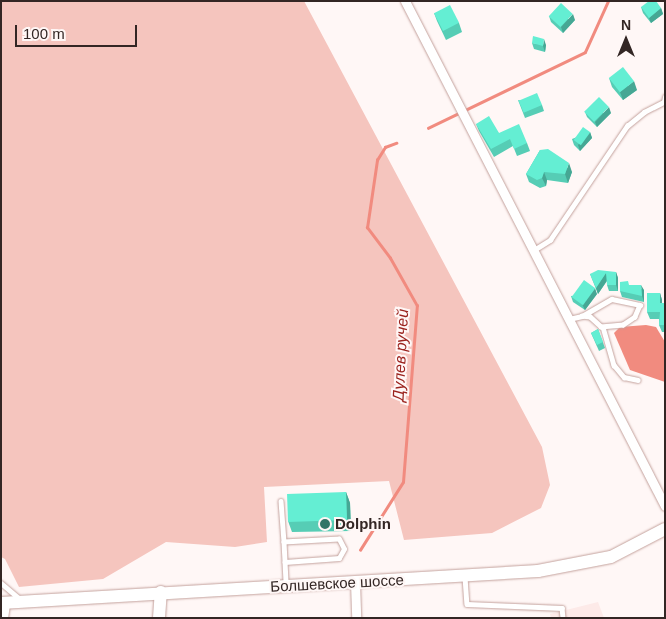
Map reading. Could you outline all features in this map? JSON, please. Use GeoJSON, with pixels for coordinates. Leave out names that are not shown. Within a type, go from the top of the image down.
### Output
{"type":"FeatureCollection","features":[{"type":"Feature","properties":{"kind":"main road","name":"Болшевское шоссе"},"geometry":{"type":"LineString","coordinates":[[3,603],[161,592],[465,576],[586,564],[623,552],[665,529]]}},
{"type":"Feature","properties":{"kind":"main road"},"geometry":{"type":"LineString","coordinates":[[159,618],[161,592]]}},
{"type":"Feature","properties":{"kind":"street"},"geometry":{"type":"LineString","coordinates":[[405,1],[665,506]]}},
{"type":"Feature","properties":{"kind":"street"},"geometry":{"type":"LineString","coordinates":[[355,582],[356,618]]}},
{"type":"Feature","properties":{"kind":"street"},"geometry":{"type":"LineString","coordinates":[[3,603],[3,618]]}},
{"type":"Feature","properties":{"kind":"lane"},"geometry":{"type":"LineString","coordinates":[[534,250],[550,240],[627,126],[644,112],[664,102],[665,97]]}},
{"type":"Feature","properties":{"kind":"lane"},"geometry":{"type":"LineString","coordinates":[[582,316],[612,299],[640,305],[635,317],[623,325],[603,327]]}},
{"type":"Feature","properties":{"kind":"lane"},"geometry":{"type":"LineString","coordinates":[[569,319],[590,316],[603,327],[614,365],[624,377],[638,380]]}},
{"type":"Feature","properties":{"kind":"lane"},"geometry":{"type":"LineString","coordinates":[[281,502],[286,586]]}},
{"type":"Feature","properties":{"kind":"lane"},"geometry":{"type":"LineString","coordinates":[[284,542],[339,539],[344,549],[339,558],[284,562]]}},
{"type":"Feature","properties":{"kind":"lane"},"geometry":{"type":"LineString","coordinates":[[465,576],[467,604],[562,608],[563,618]]}},
{"type":"Feature","properties":{"kind":"lane"},"geometry":{"type":"LineString","coordinates":[[1,583],[22,602]]}},
{"type":"Feature","properties":{"kind":"shaded area"},"geometry":{"type":"Polygon","coordinates":[[[1,1],[304,1],[542,447],[550,485],[541,508],[492,533],[404,540],[389,481],[264,487],[267,542],[235,547],[166,542],[103,579],[19,587],[5,559],[1,557],[1,1]]]}},
{"type":"Feature","properties":{"kind":"shaded area"},"geometry":{"type":"Polygon","coordinates":[[[646,325],[656,327],[665,342],[665,382],[630,370],[614,333],[620,327],[646,325]]]}},
{"type":"Feature","properties":{"kind":"shaded area"},"geometry":{"type":"Polygon","coordinates":[[[598,602],[604,618],[551,618],[550,614],[598,602]]]}},
{"type":"Feature","properties":{"kind":"building"},"geometry":{"type":"Polygon","coordinates":[[[649,1],[656,1],[661,8],[649,18],[641,7],[649,1]]]}},
{"type":"Feature","properties":{"kind":"building"},"geometry":{"type":"Polygon","coordinates":[[[561,3],[573,14],[560,27],[549,16],[561,3]]]}},
{"type":"Feature","properties":{"kind":"building"},"geometry":{"type":"Polygon","coordinates":[[[450,5],[459,23],[443,31],[434,13],[450,5]]]}},
{"type":"Feature","properties":{"kind":"building"},"geometry":{"type":"Polygon","coordinates":[[[533,36],[544,39],[543,46],[532,43],[533,36]]]}},
{"type":"Feature","properties":{"kind":"building"},"geometry":{"type":"Polygon","coordinates":[[[623,67],[634,81],[620,92],[609,78],[623,67]]]}},
{"type":"Feature","properties":{"kind":"building"},"geometry":{"type":"Polygon","coordinates":[[[537,93],[542,105],[524,113],[519,101],[537,93]]]}},
{"type":"Feature","properties":{"kind":"building"},"geometry":{"type":"Polygon","coordinates":[[[599,97],[609,107],[594,122],[584,112],[599,97]]]}},
{"type":"Feature","properties":{"kind":"building"},"geometry":{"type":"Polygon","coordinates":[[[489,116],[499,133],[519,124],[527,143],[514,149],[510,139],[491,149],[476,124],[489,116]]]}},
{"type":"Feature","properties":{"kind":"building"},"geometry":{"type":"Polygon","coordinates":[[[583,127],[590,132],[581,145],[574,140],[583,127]]]}},
{"type":"Feature","properties":{"kind":"building"},"geometry":{"type":"Polygon","coordinates":[[[548,149],[569,163],[565,174],[544,172],[542,178],[537,180],[526,174],[540,150],[548,149]]]}},
{"type":"Feature","properties":{"kind":"building"},"geometry":{"type":"Polygon","coordinates":[[[598,270],[616,272],[616,285],[607,285],[606,273],[596,288],[590,274],[598,270]]]}},
{"type":"Feature","properties":{"kind":"building"},"geometry":{"type":"Polygon","coordinates":[[[584,280],[595,288],[583,305],[572,297],[584,280]]]}},
{"type":"Feature","properties":{"kind":"building"},"geometry":{"type":"Polygon","coordinates":[[[628,281],[629,285],[641,285],[642,296],[620,291],[620,282],[628,281]]]}},
{"type":"Feature","properties":{"kind":"building"},"geometry":{"type":"Polygon","coordinates":[[[647,293],[660,293],[660,303],[665,303],[665,325],[659,325],[660,312],[647,312],[647,293]]]}},
{"type":"Feature","properties":{"kind":"building"},"geometry":{"type":"Polygon","coordinates":[[[598,329],[603,342],[597,345],[591,333],[598,329]]]}},
{"type":"Feature","properties":{"kind":"building"},"geometry":{"type":"Polygon","coordinates":[[[346,492],[347,520],[288,522],[287,494],[346,492]]]}},
{"type":"Feature","properties":{"kind":"waterway","name":"Дулев ручей"},"geometry":{"type":"LineString","coordinates":[[428,128],[585,52],[608,1]]}},
{"type":"Feature","properties":{"kind":"waterway","name":"Дулев ручей"},"geometry":{"type":"LineString","coordinates":[[360,550],[403,482],[417,306],[390,258],[367,228],[377,160],[385,147],[396,143]]}},
{"type":"Feature","properties":{"kind":"place","name":"Dolphin"},"geometry":{"type":"Point","coordinates":[325,524]}}]}
